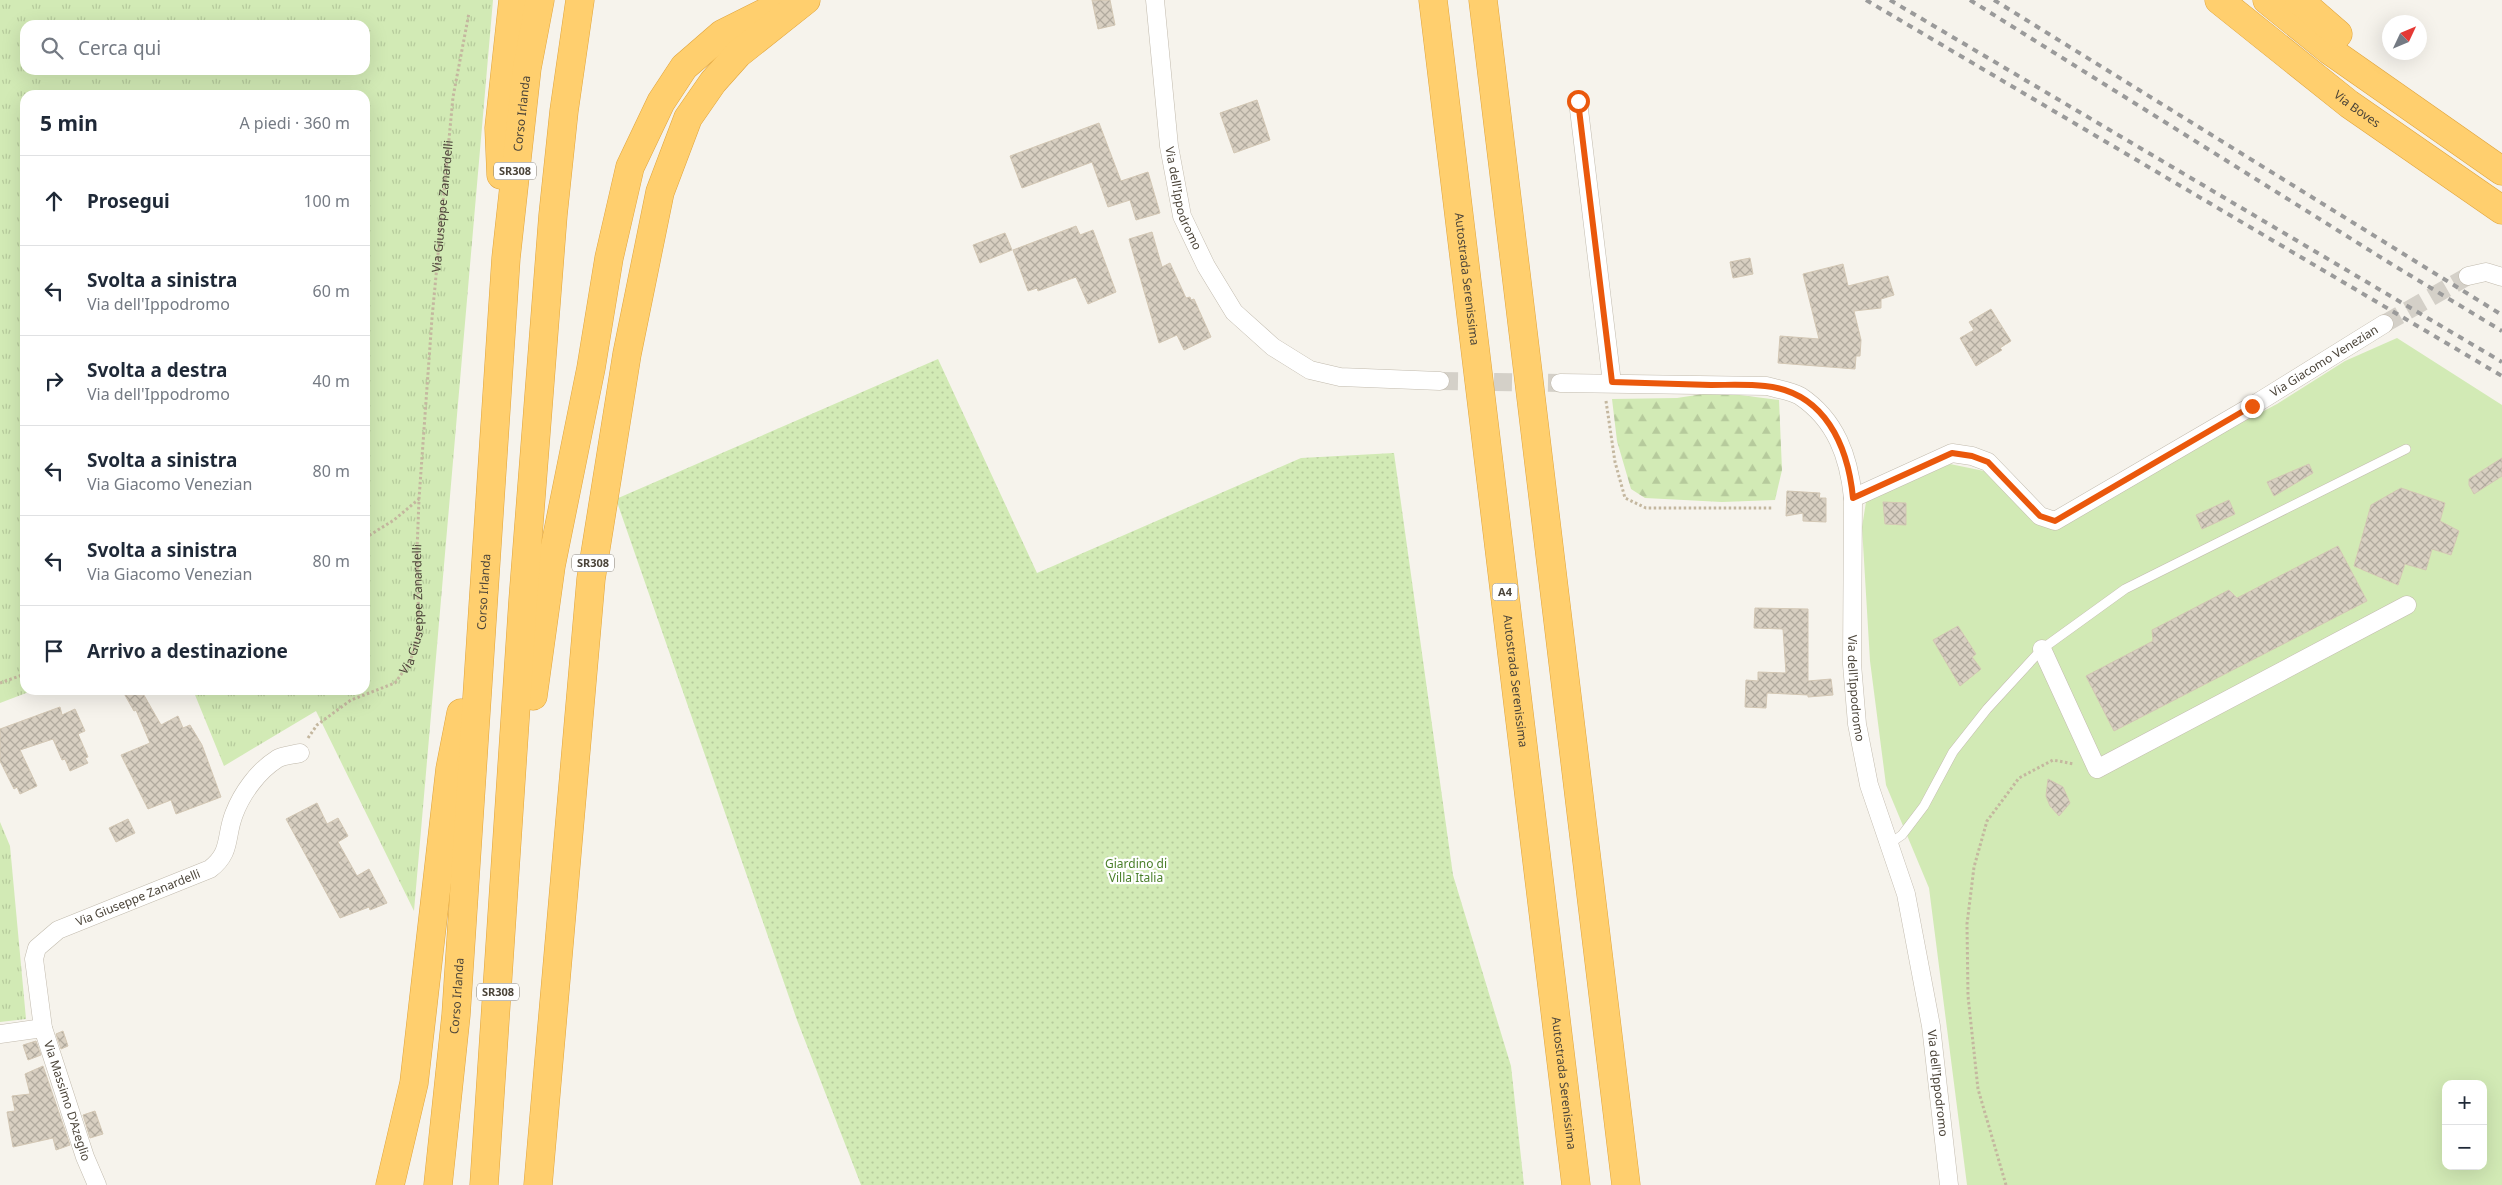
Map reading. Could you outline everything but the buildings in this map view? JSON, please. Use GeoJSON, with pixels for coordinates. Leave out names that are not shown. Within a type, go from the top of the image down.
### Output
{"type":"FeatureCollection","features":[{"type":"Feature","properties":{"kind":"highway"},"geometry":{"type":"LineString","coordinates":[[506,258],[499,128],[513,0]]}},
{"type":"Feature","properties":{"kind":"highway","name":"Corso Irlanda"},"geometry":{"type":"LineString","coordinates":[[438,1185],[456,1014],[506,258],[527,68],[540,0]]}},
{"type":"Feature","properties":{"kind":"highway","name":"SR308"},"geometry":{"type":"LineString","coordinates":[[484,1185],[523,600],[558,168],[580,0]]}},
{"type":"Feature","properties":{"kind":"highway"},"geometry":{"type":"LineString","coordinates":[[510,799],[528,737],[551,566],[591,368],[609,258],[630,166],[661,102],[684,67],[722,34],[792,0]]}},
{"type":"Feature","properties":{"kind":"highway","name":"SR308"},"geometry":{"type":"LineString","coordinates":[[538,1185],[590,579],[627,354],[660,192],[688,118],[713,82],[738,54],[806,0]]}},
{"type":"Feature","properties":{"kind":"highway","name":"Autostrada Serenissima"},"geometry":{"type":"LineString","coordinates":[[1433,0],[1576,1185]]}},
{"type":"Feature","properties":{"kind":"highway"},"geometry":{"type":"LineString","coordinates":[[1483,0],[1626,1185]]}},
{"type":"Feature","properties":{"kind":"highway","name":"Via Boves"},"geometry":{"type":"LineString","coordinates":[[2219,0],[2349,104],[2502,210]]}},
{"type":"Feature","properties":{"kind":"highway"},"geometry":{"type":"LineString","coordinates":[[2267,0],[2329,50],[2502,171]]}},
{"type":"Feature","properties":{"kind":"highway"},"geometry":{"type":"LineString","coordinates":[[2299,0],[2450,136]]}},
{"type":"Feature","properties":{"kind":"highway","name":"SR308"},"geometry":{"type":"LineString","coordinates":[[390,1185],[414,1083],[450,769],[482,618]]}},
{"type":"Feature","properties":{"kind":"street","name":"Via dell'Ippodromo"},"geometry":{"type":"LineString","coordinates":[[1155,0],[1169,146],[1182,216],[1206,266],[1234,312],[1255,333],[1293,359],[1320,361],[1364,370],[1381,377],[1440,381]]}},
{"type":"Feature","properties":{"kind":"street"},"geometry":{"type":"LineString","coordinates":[[1578,101],[1608,383]]}},
{"type":"Feature","properties":{"kind":"street"},"geometry":{"type":"LineString","coordinates":[[2468,276],[2486,272],[2502,277]]}},
{"type":"Feature","properties":{"kind":"street","name":"Via Giacomo Venezian"},"geometry":{"type":"LineString","coordinates":[[1853,498],[1952,453],[1972,456],[1988,462],[2040,516],[2055,521],[2252,406],[2384,324]]}},
{"type":"Feature","properties":{"kind":"street","name":"Via dell'Ippodromo"},"geometry":{"type":"LineString","coordinates":[[1560,383],[1766,386],[1799,396],[1825,418],[1844,447],[1851,472],[1853,498],[1852,664],[1857,724],[1869,785],[1906,894],[1931,1026],[1950,1185]]}},
{"type":"Feature","properties":{"kind":"street"},"geometry":{"type":"LineString","coordinates":[[2042,648],[2097,769],[2407,605]]}},
{"type":"Feature","properties":{"kind":"street","name":"Via Giuseppe Zanardelli"},"geometry":{"type":"LineString","coordinates":[[43,1028],[34,959],[37,948],[58,930],[210,869],[221,860],[227,849],[234,814],[253,780],[278,758],[300,753]]}},
{"type":"Feature","properties":{"kind":"street","name":"Via Massimo D'Azeglio"},"geometry":{"type":"LineString","coordinates":[[0,1034],[43,1028],[96,1185]]}},
{"type":"Feature","properties":{"kind":"lane"},"geometry":{"type":"LineString","coordinates":[[1889,844],[1902,835],[1924,806],[1952,752],[1987,709],[2042,648],[2125,589],[2406,449]]}},
{"type":"Feature","properties":{"kind":"path","name":"Via Giuseppe Zanardelli"},"geometry":{"type":"LineString","coordinates":[[370,693],[396,683],[410,662],[419,633],[417,551],[419,499],[433,309],[453,98],[468,13]]}},
{"type":"Feature","properties":{"kind":"path"},"geometry":{"type":"LineString","coordinates":[[1608,383],[1606,411],[1615,462],[1626,498],[1646,508],[1772,508]]}},
{"type":"Feature","properties":{"kind":"path"},"geometry":{"type":"LineString","coordinates":[[370,535],[394,520],[419,499]]}},
{"type":"Feature","properties":{"kind":"path"},"geometry":{"type":"LineString","coordinates":[[0,683],[20,676]]}},
{"type":"Feature","properties":{"kind":"path","name":"Via Giuseppe Zanardelli"},"geometry":{"type":"LineString","coordinates":[[300,753],[317,725],[351,700],[364,695]]}},
{"type":"Feature","properties":{"kind":"path"},"geometry":{"type":"LineString","coordinates":[[2006,1185],[1978,1089],[1968,996],[1967,924],[1974,867],[1987,821],[2019,778],[2053,760],[2097,769]]}},
{"type":"Feature","properties":{"kind":"green space"},"geometry":{"type":"Polygon","coordinates":[[[0,0],[493,0],[414,911],[316,711],[224,766],[195,695],[370,695],[370,90],[20,90],[21,695],[0,703],[0,0]]]}},
{"type":"Feature","properties":{"kind":"green space"},"geometry":{"type":"Polygon","coordinates":[[[2397,338],[2502,405],[2502,1185],[1967,1185],[1929,888],[1886,785],[1870,661],[1862,527],[1866,502],[1950,464],[1984,471],[2034,520],[2047,528],[2062,524],[2205,442],[2277,404],[2345,361],[2397,338]]]}},
{"type":"Feature","properties":{"kind":"green space","name":"Giardino di Villa Italia"},"geometry":{"type":"Polygon","coordinates":[[[938,359],[1037,573],[1301,458],[1394,453],[1453,875],[1511,1066],[1524,1185],[861,1185],[797,1020],[616,499],[938,359]]]}},
{"type":"Feature","properties":{"kind":"green space"},"geometry":{"type":"Polygon","coordinates":[[[1716,392],[1779,400],[1782,470],[1775,500],[1722,502],[1645,498],[1631,489],[1617,441],[1612,399],[1677,398],[1716,392]]]}},
{"type":"Feature","properties":{"kind":"green space"},"geometry":{"type":"Polygon","coordinates":[[[0,822],[10,846],[26,1019],[0,1022],[0,822]]]}},
{"type":"Feature","properties":{"kind":"tunnel"},"geometry":{"type":"LineString","coordinates":[[2384,324],[2468,276]]}},
{"type":"Feature","properties":{"kind":"tunnel"},"geometry":{"type":"LineString","coordinates":[[1440,381],[1560,383]]}},
{"type":"Feature","properties":{"kind":"railway"},"geometry":{"type":"LineString","coordinates":[[1866,0],[2502,376]]}},
{"type":"Feature","properties":{"kind":"railway"},"geometry":{"type":"LineString","coordinates":[[1890,0],[2502,362]]}},
{"type":"Feature","properties":{"kind":"railway"},"geometry":{"type":"LineString","coordinates":[[1970,0],[2393,265],[2502,331]]}},
{"type":"Feature","properties":{"kind":"railway"},"geometry":{"type":"LineString","coordinates":[[1994,0],[2502,315]]}},
{"type":"Feature","properties":{"kind":"route"},"geometry":{"type":"LineString","coordinates":[[1578,101],[1612,382],[1766,386],[1799,396],[1825,418],[1844,447],[1851,472],[1853,498],[1952,453],[1972,456],[1988,462],[2040,516],[2055,521],[2252,406]]}}]}
